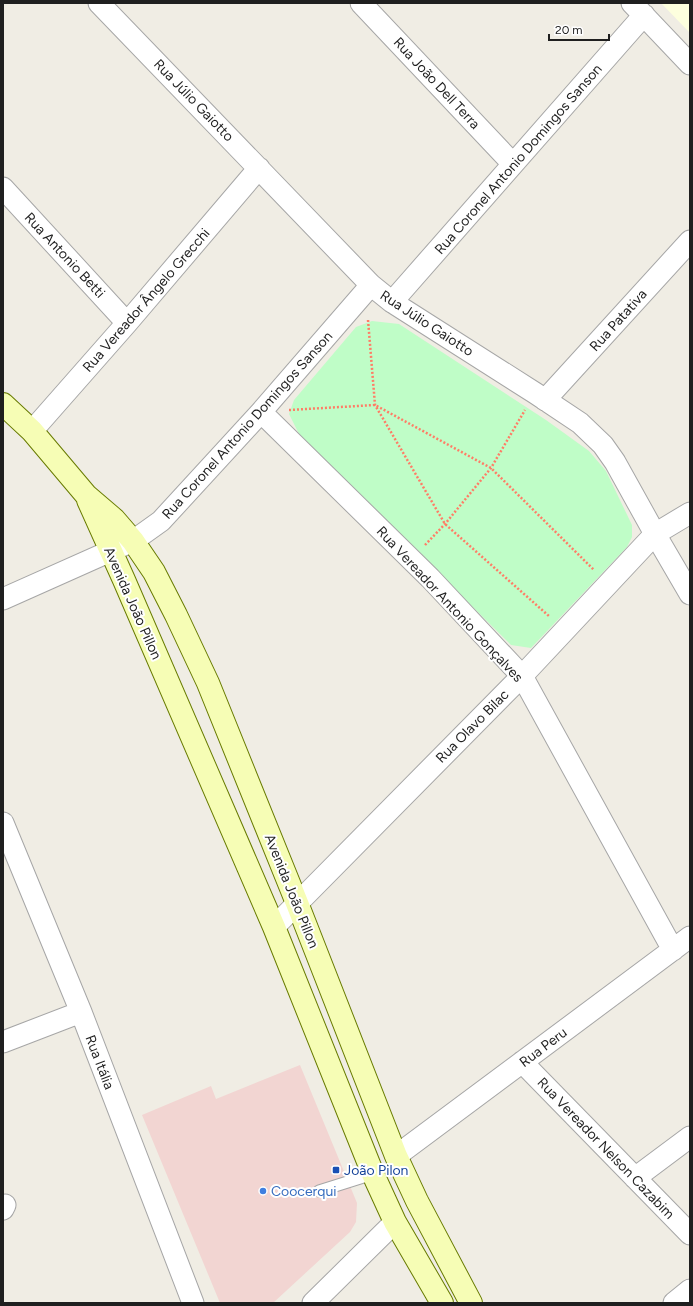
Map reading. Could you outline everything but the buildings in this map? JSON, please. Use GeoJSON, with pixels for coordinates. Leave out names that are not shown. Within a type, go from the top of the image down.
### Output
{"type":"FeatureCollection","features":[{"type":"Feature","properties":{"kind":"main road","name":"Avenida João Pillon"},"geometry":{"type":"LineString","coordinates":[[3,404],[32,431],[86,495],[114,519],[133,541],[154,572],[208,683],[297,903],[399,1163],[416,1201],[471,1303]]}},
{"type":"Feature","properties":{"kind":"main road","name":"Avenida João Pillon"},"geometry":{"type":"LineString","coordinates":[[86,495],[274,927],[373,1174],[395,1222],[442,1303]]}},
{"type":"Feature","properties":{"kind":"street","name":"Rua Júlio Gaiotto"},"geometry":{"type":"LineString","coordinates":[[99,3],[260,168],[368,288],[540,396],[580,423],[603,445],[616,462],[690,594]]}},
{"type":"Feature","properties":{"kind":"street","name":"Rua João Dell Terra"},"geometry":{"type":"LineString","coordinates":[[361,3],[513,164]]}},
{"type":"Feature","properties":{"kind":"street","name":"Rua Coronel Antonio Domingos Sanson"},"geometry":{"type":"LineString","coordinates":[[392,302],[513,164],[638,9]]}},
{"type":"Feature","properties":{"kind":"street"},"geometry":{"type":"LineString","coordinates":[[638,9],[690,64]]}},
{"type":"Feature","properties":{"kind":"street","name":"Rua Vereador Ângelo Grecchi"},"geometry":{"type":"LineString","coordinates":[[32,431],[260,168]]}},
{"type":"Feature","properties":{"kind":"street","name":"Rua Antonio Betti"},"geometry":{"type":"LineString","coordinates":[[3,188],[127,323]]}},
{"type":"Feature","properties":{"kind":"street","name":"Rua Patativa"},"geometry":{"type":"LineString","coordinates":[[540,396],[690,241]]}},
{"type":"Feature","properties":{"kind":"street","name":"Rua Coronel Antonio Domingos Sanson"},"geometry":{"type":"LineString","coordinates":[[3,599],[133,541],[161,521],[261,412],[368,288]]}},
{"type":"Feature","properties":{"kind":"street","name":"Rua Vereador Antonio Gonçalves"},"geometry":{"type":"LineString","coordinates":[[261,412],[411,560],[522,676],[673,950]]}},
{"type":"Feature","properties":{"kind":"street","name":"Rua Olavo Bilac"},"geometry":{"type":"LineString","coordinates":[[274,927],[522,676],[609,585],[655,534],[690,513]]}},
{"type":"Feature","properties":{"kind":"street","name":"Rua Itália"},"geometry":{"type":"LineString","coordinates":[[3,823],[81,1012],[193,1303]]}},
{"type":"Feature","properties":{"kind":"street","name":"Rua Peru"},"geometry":{"type":"LineString","coordinates":[[399,1163],[522,1062],[690,937]]}},
{"type":"Feature","properties":{"kind":"street"},"geometry":{"type":"LineString","coordinates":[[3,1042],[81,1012]]}},
{"type":"Feature","properties":{"kind":"street","name":"Rua Vereador Nelson Cazabim"},"geometry":{"type":"LineString","coordinates":[[522,1062],[690,1234]]}},
{"type":"Feature","properties":{"kind":"street"},"geometry":{"type":"LineString","coordinates":[[635,1178],[690,1137]]}},
{"type":"Feature","properties":{"kind":"street"},"geometry":{"type":"LineString","coordinates":[[373,1174],[399,1163]]}},
{"type":"Feature","properties":{"kind":"street"},"geometry":{"type":"LineString","coordinates":[[313,1303],[395,1222]]}},
{"type":"Feature","properties":{"kind":"street"},"geometry":{"type":"LineString","coordinates":[[674,1303],[690,1290]]}},
{"type":"Feature","properties":{"kind":"lane"},"geometry":{"type":"LineString","coordinates":[[319,1191],[373,1174]]}},
{"type":"Feature","properties":{"kind":"path"},"geometry":{"type":"LineString","coordinates":[[368,288],[375,405],[444,524],[565,631]]}},
{"type":"Feature","properties":{"kind":"path"},"geometry":{"type":"LineString","coordinates":[[411,560],[444,524],[491,468],[540,396]]}},
{"type":"Feature","properties":{"kind":"path"},"geometry":{"type":"LineString","coordinates":[[261,412],[375,405],[491,468],[609,585]]}},
{"type":"Feature","properties":{"kind":"shaded area"},"geometry":{"type":"Polygon","coordinates":[[[661,3],[690,3],[690,33],[661,3]]]}},
{"type":"Feature","properties":{"kind":"shaded area","name":"Coocerqui"},"geometry":{"type":"Polygon","coordinates":[[[300,1065],[357,1203],[356,1222],[350,1232],[273,1303],[220,1303],[142,1115],[211,1086],[216,1099],[300,1065]]]}},
{"type":"Feature","properties":{"kind":"green space"},"geometry":{"type":"Polygon","coordinates":[[[372,321],[399,324],[546,420],[589,451],[606,471],[632,525],[632,537],[627,547],[531,648],[511,645],[300,436],[289,414],[294,400],[356,327],[372,321]]]}},
{"type":"Feature","properties":{"kind":"place","name":"João Pilon"},"geometry":{"type":"Point","coordinates":[336,1170]}},
{"type":"Feature","properties":{"kind":"place","name":"Coocerqui"},"geometry":{"type":"Point","coordinates":[263,1191]}}]}
